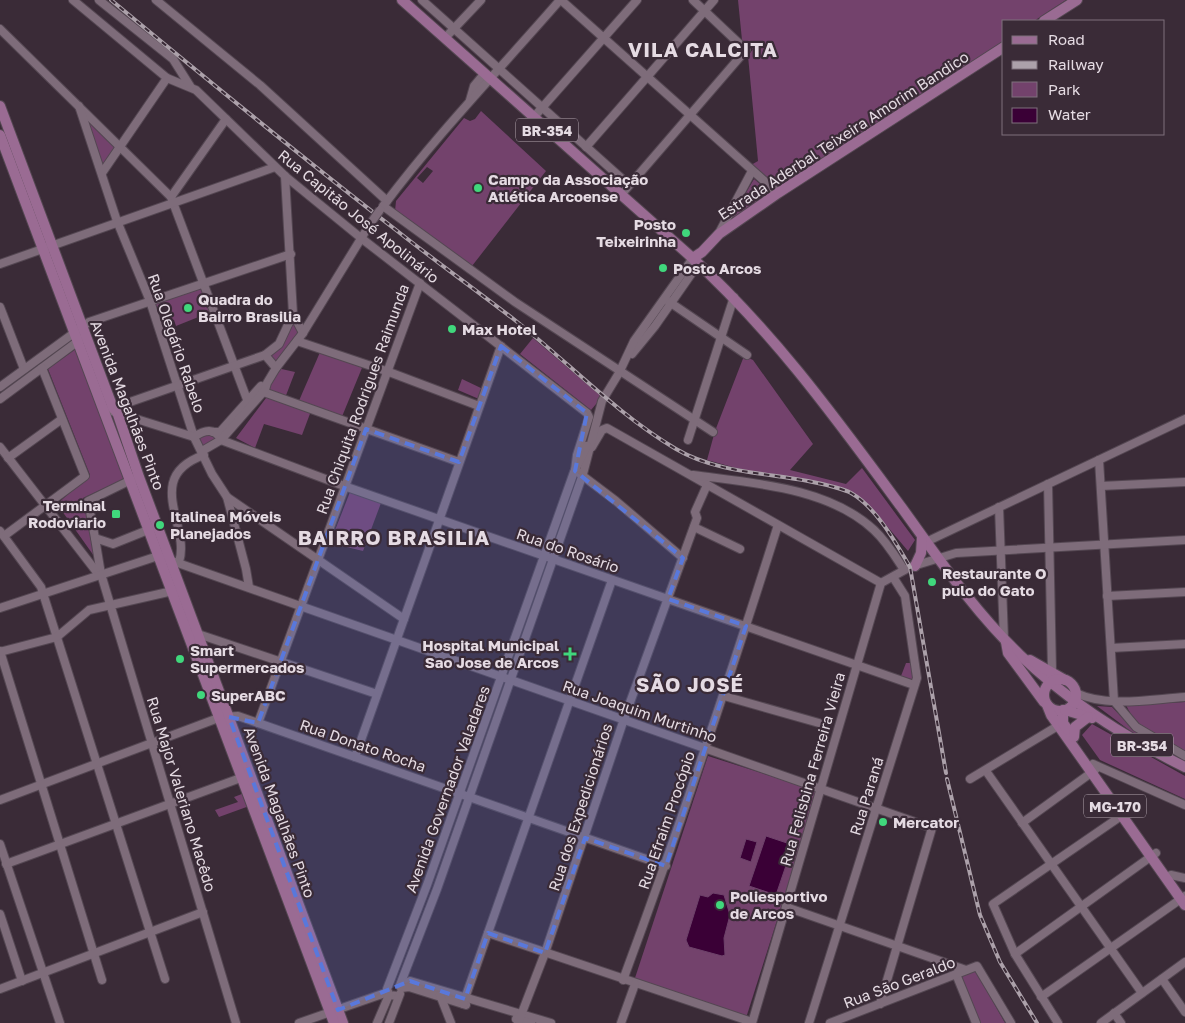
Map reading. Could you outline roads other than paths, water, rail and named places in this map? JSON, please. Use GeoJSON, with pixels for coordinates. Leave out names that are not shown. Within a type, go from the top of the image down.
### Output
{"type":"FeatureCollection","features":[{"type":"Feature","properties":{"kind":"main road","name":"BR-354"},"geometry":{"type":"LineString","coordinates":[[403,0],[621,195],[698,258],[778,345],[975,608],[1020,656],[1051,683],[1075,698],[1101,721],[1185,767]]}},
{"type":"Feature","properties":{"kind":"main road"},"geometry":{"type":"LineString","coordinates":[[1046,20],[1077,0]]}},
{"type":"Feature","properties":{"kind":"main road","name":"Estrada Aderbal Teixeira Amorim Bandico"},"geometry":{"type":"LineString","coordinates":[[698,258],[718,234],[1002,48]]}},
{"type":"Feature","properties":{"kind":"main road","name":"Avenida Magalhães Pinto"},"geometry":{"type":"LineString","coordinates":[[0,106],[3,122],[47,247],[153,528],[171,565],[176,590],[334,1011],[343,1023]]}},
{"type":"Feature","properties":{"kind":"main road","name":"Avenida Magalhães Pinto"},"geometry":{"type":"LineString","coordinates":[[0,135],[47,247]]}},
{"type":"Feature","properties":{"kind":"main road","name":"Avenida Magalhães Pinto"},"geometry":{"type":"LineString","coordinates":[[153,528],[158,556],[171,565]]}},
{"type":"Feature","properties":{"kind":"main road"},"geometry":{"type":"LineString","coordinates":[[915,566],[921,553],[924,539]]}},
{"type":"Feature","properties":{"kind":"main road"},"geometry":{"type":"LineString","coordinates":[[1005,640],[1008,653],[1046,703],[1101,721]]}},
{"type":"Feature","properties":{"kind":"main road"},"geometry":{"type":"LineString","coordinates":[[1020,656],[1052,671],[1071,683],[1075,698],[1064,710],[1061,725]]}},
{"type":"Feature","properties":{"kind":"main road"},"geometry":{"type":"LineString","coordinates":[[1046,703],[1044,695],[1051,683],[1058,680],[1066,680]]}},
{"type":"Feature","properties":{"kind":"main road","name":"MG-170"},"geometry":{"type":"LineString","coordinates":[[1046,703],[1094,768]]}},
{"type":"Feature","properties":{"kind":"main road"},"geometry":{"type":"LineString","coordinates":[[1074,737],[1075,728],[1088,717]]}},
{"type":"Feature","properties":{"kind":"main road","name":"MG-170"},"geometry":{"type":"LineString","coordinates":[[1061,725],[1074,737],[1124,814],[1184,899]]}},
{"type":"Feature","properties":{"kind":"main road","name":"MG-170"},"geometry":{"type":"LineString","coordinates":[[1154,855],[1171,874],[1184,899]]}},
{"type":"Feature","properties":{"kind":"main road","name":"Avenida Magalhães Pinto"},"geometry":{"type":"LineString","coordinates":[[334,1011],[334,1023]]}},
{"type":"Feature","properties":{"kind":"street","name":"Rua Capitão José Apolinário"},"geometry":{"type":"LineString","coordinates":[[72,0],[167,78],[190,86],[285,176],[361,238],[587,413],[588,417],[576,455],[575,470]]}},
{"type":"Feature","properties":{"kind":"street"},"geometry":{"type":"LineString","coordinates":[[99,0],[173,59],[190,86]]}},
{"type":"Feature","properties":{"kind":"street"},"geometry":{"type":"LineString","coordinates":[[156,0],[260,85],[383,206],[514,302],[713,432]]}},
{"type":"Feature","properties":{"kind":"street"},"geometry":{"type":"LineString","coordinates":[[422,0],[629,185]]}},
{"type":"Feature","properties":{"kind":"street"},"geometry":{"type":"LineString","coordinates":[[445,38],[481,0]]}},
{"type":"Feature","properties":{"kind":"street"},"geometry":{"type":"LineString","coordinates":[[171,565],[182,553],[173,508],[174,480],[186,464],[192,459],[204,455],[202,451],[222,438],[263,388],[302,332],[370,224],[470,101],[474,86],[500,69],[560,0],[778,193]]}},
{"type":"Feature","properties":{"kind":"street"},"geometry":{"type":"LineString","coordinates":[[533,118],[637,0]]}},
{"type":"Feature","properties":{"kind":"street"},"geometry":{"type":"LineString","coordinates":[[621,195],[745,54],[746,47],[693,0]]}},
{"type":"Feature","properties":{"kind":"street"},"geometry":{"type":"LineString","coordinates":[[586,147],[714,0]]}},
{"type":"Feature","properties":{"kind":"street"},"geometry":{"type":"LineString","coordinates":[[0,29],[172,200],[248,402]]}},
{"type":"Feature","properties":{"kind":"street"},"geometry":{"type":"LineString","coordinates":[[102,173],[167,78]]}},
{"type":"Feature","properties":{"kind":"street","name":"Rua Olegário Rabelo"},"geometry":{"type":"LineString","coordinates":[[79,106],[118,221],[150,301],[194,437],[212,474],[226,497],[246,569],[249,587]]}},
{"type":"Feature","properties":{"kind":"street"},"geometry":{"type":"LineString","coordinates":[[172,200],[226,119]]}},
{"type":"Feature","properties":{"kind":"street"},"geometry":{"type":"LineString","coordinates":[[0,264],[172,200],[275,167]]}},
{"type":"Feature","properties":{"kind":"street"},"geometry":{"type":"LineString","coordinates":[[718,234],[752,170]]}},
{"type":"Feature","properties":{"kind":"street"},"geometry":{"type":"LineString","coordinates":[[285,176],[285,208],[291,254],[293,314],[302,332]]}},
{"type":"Feature","properties":{"kind":"street"},"geometry":{"type":"LineString","coordinates":[[0,387],[24,369],[80,334],[150,301],[291,254]]}},
{"type":"Feature","properties":{"kind":"street","name":"Avenida Governador Valadares"},"geometry":{"type":"LineString","coordinates":[[398,996],[582,477],[602,401],[624,363],[634,341],[667,301],[698,258]]}},
{"type":"Feature","properties":{"kind":"street","name":"Rua Chiquita Rodrigues Raimunda"},"geometry":{"type":"LineString","coordinates":[[258,723],[344,486],[389,372],[420,282]]}},
{"type":"Feature","properties":{"kind":"street"},"geometry":{"type":"LineString","coordinates":[[688,440],[734,297]]}},
{"type":"Feature","properties":{"kind":"street"},"geometry":{"type":"LineString","coordinates":[[667,301],[747,355]]}},
{"type":"Feature","properties":{"kind":"street"},"geometry":{"type":"LineString","coordinates":[[0,307],[24,369]]}},
{"type":"Feature","properties":{"kind":"street"},"geometry":{"type":"LineString","coordinates":[[109,411],[265,355],[280,344],[293,314]]}},
{"type":"Feature","properties":{"kind":"street"},"geometry":{"type":"LineString","coordinates":[[0,399],[42,368],[80,334]]}},
{"type":"Feature","properties":{"kind":"street"},"geometry":{"type":"LineString","coordinates":[[296,341],[389,372],[479,406]]}},
{"type":"Feature","properties":{"kind":"street"},"geometry":{"type":"LineString","coordinates":[[355,757],[500,346]]}},
{"type":"Feature","properties":{"kind":"street"},"geometry":{"type":"LineString","coordinates":[[265,355],[276,368]]}},
{"type":"Feature","properties":{"kind":"street"},"geometry":{"type":"LineString","coordinates":[[42,368],[85,476],[46,506],[2,534],[41,587],[164,979]]}},
{"type":"Feature","properties":{"kind":"street"},"geometry":{"type":"LineString","coordinates":[[109,411],[194,437],[201,432],[220,432],[263,388]]}},
{"type":"Feature","properties":{"kind":"street"},"geometry":{"type":"LineString","coordinates":[[263,388],[459,462]]}},
{"type":"Feature","properties":{"kind":"street"},"geometry":{"type":"LineString","coordinates":[[8,458],[62,419]]}},
{"type":"Feature","properties":{"kind":"street"},"geometry":{"type":"LineString","coordinates":[[924,539],[999,507],[1185,419]]}},
{"type":"Feature","properties":{"kind":"street"},"geometry":{"type":"LineString","coordinates":[[589,453],[602,430],[607,428],[881,583],[904,570],[938,557],[956,553],[1185,540]]}},
{"type":"Feature","properties":{"kind":"street","name":"Rua do Rosário"},"geometry":{"type":"LineString","coordinates":[[213,432],[222,438],[344,486],[914,685]]}},
{"type":"Feature","properties":{"kind":"street","name":"Avenida Governador Valadares"},"geometry":{"type":"LineString","coordinates":[[388,993],[575,470],[592,435]]}},
{"type":"Feature","properties":{"kind":"street"},"geometry":{"type":"LineString","coordinates":[[0,447],[100,574]]}},
{"type":"Feature","properties":{"kind":"street"},"geometry":{"type":"LineString","coordinates":[[1099,460],[1114,701],[1136,727],[1185,756]]}},
{"type":"Feature","properties":{"kind":"street"},"geometry":{"type":"LineString","coordinates":[[575,470],[616,501],[682,558]]}},
{"type":"Feature","properties":{"kind":"street"},"geometry":{"type":"LineString","coordinates":[[687,474],[792,490],[836,506],[874,530],[891,549],[904,570]]}},
{"type":"Feature","properties":{"kind":"street","name":"Rua Major Valeriano Macêdo"},"geometry":{"type":"LineString","coordinates":[[134,478],[88,501],[100,574],[236,1023]]}},
{"type":"Feature","properties":{"kind":"street"},"geometry":{"type":"LineString","coordinates":[[715,490],[716,482],[726,480]]}},
{"type":"Feature","properties":{"kind":"street"},"geometry":{"type":"LineString","coordinates":[[1101,486],[1185,482]]}},
{"type":"Feature","properties":{"kind":"street"},"geometry":{"type":"LineString","coordinates":[[1048,484],[1052,671]]}},
{"type":"Feature","properties":{"kind":"street","name":"Rua dos Expedicionários"},"geometry":{"type":"LineString","coordinates":[[520,1019],[585,838],[624,719],[697,518],[695,512],[707,485]]}},
{"type":"Feature","properties":{"kind":"street"},"geometry":{"type":"LineString","coordinates":[[226,497],[317,562],[404,620]]}},
{"type":"Feature","properties":{"kind":"street"},"geometry":{"type":"LineString","coordinates":[[999,507],[1005,640]]}},
{"type":"Feature","properties":{"kind":"street","name":"Rua Efraim Procópio"},"geometry":{"type":"LineString","coordinates":[[623,980],[666,866],[724,696],[778,524]]}},
{"type":"Feature","properties":{"kind":"street"},"geometry":{"type":"LineString","coordinates":[[694,526],[740,549]]}},
{"type":"Feature","properties":{"kind":"street"},"geometry":{"type":"LineString","coordinates":[[94,538],[113,544],[153,528]]}},
{"type":"Feature","properties":{"kind":"street"},"geometry":{"type":"LineString","coordinates":[[0,608],[158,556]]}},
{"type":"Feature","properties":{"kind":"street","name":"Rua Joaquim Murtinho"},"geometry":{"type":"LineString","coordinates":[[171,565],[249,587],[932,828],[897,946]]}},
{"type":"Feature","properties":{"kind":"street","name":"Rua Paraná"},"geometry":{"type":"LineString","coordinates":[[809,1023],[917,678],[905,596],[892,576]]}},
{"type":"Feature","properties":{"kind":"street"},"geometry":{"type":"LineString","coordinates":[[464,1002],[612,580]]}},
{"type":"Feature","properties":{"kind":"street","name":"Rua Felisbina Ferreira Vieira"},"geometry":{"type":"LineString","coordinates":[[752,1023],[881,583]]}},
{"type":"Feature","properties":{"kind":"street"},"geometry":{"type":"LineString","coordinates":[[102,980],[62,845],[0,651],[57,637],[89,610],[176,590]]}},
{"type":"Feature","properties":{"kind":"street"},"geometry":{"type":"LineString","coordinates":[[1108,596],[1185,592]]}},
{"type":"Feature","properties":{"kind":"street"},"geometry":{"type":"LineString","coordinates":[[194,635],[377,694]]}},
{"type":"Feature","properties":{"kind":"street"},"geometry":{"type":"LineString","coordinates":[[1111,648],[1185,644]]}},
{"type":"Feature","properties":{"kind":"street"},"geometry":{"type":"LineString","coordinates":[[724,696],[819,724]]}},
{"type":"Feature","properties":{"kind":"street"},"geometry":{"type":"LineString","coordinates":[[1075,698],[1114,701],[1185,697]]}},
{"type":"Feature","properties":{"kind":"street","name":"Rua Donato Rocha"},"geometry":{"type":"LineString","coordinates":[[225,717],[238,716],[666,866]]}},
{"type":"Feature","properties":{"kind":"street"},"geometry":{"type":"LineString","coordinates":[[0,800],[225,717]]}},
{"type":"Feature","properties":{"kind":"street"},"geometry":{"type":"LineString","coordinates":[[970,780],[1061,725]]}},
{"type":"Feature","properties":{"kind":"street"},"geometry":{"type":"LineString","coordinates":[[1022,823],[1094,768],[1185,805]]}},
{"type":"Feature","properties":{"kind":"street"},"geometry":{"type":"LineString","coordinates":[[986,770],[1142,993]]}},
{"type":"Feature","properties":{"kind":"street"},"geometry":{"type":"LineString","coordinates":[[6,864],[246,776]]}},
{"type":"Feature","properties":{"kind":"street"},"geometry":{"type":"LineString","coordinates":[[1058,1023],[1015,954],[993,904],[1124,814]]}},
{"type":"Feature","properties":{"kind":"street"},"geometry":{"type":"LineString","coordinates":[[0,844],[60,1023]]}},
{"type":"Feature","properties":{"kind":"street"},"geometry":{"type":"LineString","coordinates":[[1015,954],[1154,855]]}},
{"type":"Feature","properties":{"kind":"street"},"geometry":{"type":"LineString","coordinates":[[1171,874],[1185,878]]}},
{"type":"Feature","properties":{"kind":"street"},"geometry":{"type":"LineString","coordinates":[[427,886],[437,889]]}},
{"type":"Feature","properties":{"kind":"street"},"geometry":{"type":"LineString","coordinates":[[1042,997],[1184,899]]}},
{"type":"Feature","properties":{"kind":"street"},"geometry":{"type":"LineString","coordinates":[[786,907],[966,970]]}},
{"type":"Feature","properties":{"kind":"street"},"geometry":{"type":"LineString","coordinates":[[0,989],[203,912]]}},
{"type":"Feature","properties":{"kind":"street"},"geometry":{"type":"LineString","coordinates":[[0,914],[2,927],[22,981]]}},
{"type":"Feature","properties":{"kind":"street"},"geometry":{"type":"LineString","coordinates":[[488,933],[752,1023]]}},
{"type":"Feature","properties":{"kind":"street"},"geometry":{"type":"LineString","coordinates":[[880,1004],[897,946]]}},
{"type":"Feature","properties":{"kind":"street"},"geometry":{"type":"LineString","coordinates":[[1101,1023],[1185,962]]}},
{"type":"Feature","properties":{"kind":"street","name":"Rua São Geraldo"},"geometry":{"type":"LineString","coordinates":[[830,1023],[847,1019],[977,966],[1011,1023]]}},
{"type":"Feature","properties":{"kind":"street"},"geometry":{"type":"LineString","coordinates":[[956,974],[974,1022]]}},
{"type":"Feature","properties":{"kind":"street"},"geometry":{"type":"LineString","coordinates":[[1162,979],[1185,1012]]}},
{"type":"Feature","properties":{"kind":"street"},"geometry":{"type":"LineString","coordinates":[[391,984],[400,986],[410,981],[439,994],[531,1023]]}},
{"type":"Feature","properties":{"kind":"street"},"geometry":{"type":"LineString","coordinates":[[621,1023],[635,984]]}},
{"type":"Feature","properties":{"kind":"street"},"geometry":{"type":"LineString","coordinates":[[377,1023],[388,993]]}},
{"type":"Feature","properties":{"kind":"street"},"geometry":{"type":"LineString","coordinates":[[299,1023],[388,993],[398,996],[389,1023]]}},
{"type":"Feature","properties":{"kind":"street"},"geometry":{"type":"LineString","coordinates":[[439,994],[451,1023]]}},
{"type":"Feature","properties":{"kind":"street"},"geometry":{"type":"LineString","coordinates":[[1114,1014],[1121,1023]]}},
{"type":"Feature","properties":{"kind":"street"},"geometry":{"type":"LineString","coordinates":[[520,1019],[551,1023]]}},
{"type":"Feature","properties":{"kind":"street"},"geometry":{"type":"LineString","coordinates":[[847,1019],[854,1023]]}},
{"type":"Feature","properties":{"kind":"water"},"geometry":{"type":"Polygon","coordinates":[[[766,836],[793,845],[776,895],[749,886],[766,836]]]}},
{"type":"Feature","properties":{"kind":"water"},"geometry":{"type":"Polygon","coordinates":[[[746,839],[757,842],[751,862],[740,858],[746,839]]]}},
{"type":"Feature","properties":{"kind":"water"},"geometry":{"type":"Polygon","coordinates":[[[713,893],[724,895],[730,915],[724,938],[725,955],[722,956],[689,947],[686,940],[700,895],[708,897],[713,893]]]}},
{"type":"Feature","properties":{"kind":"railway"},"geometry":{"type":"LineString","coordinates":[[111,0],[411,242],[536,337],[613,404],[654,435],[691,457],[707,463],[740,471],[836,487],[851,493],[869,507],[885,526],[910,567],[946,773]]}},
{"type":"Feature","properties":{"kind":"railway"},"geometry":{"type":"LineString","coordinates":[[947,779],[980,915],[1000,962],[1037,1023]]}},
{"type":"Feature","properties":{"kind":"place","name":"Campo da Associação Atlética Arcoense"},"geometry":{"type":"Point","coordinates":[478,188]}},
{"type":"Feature","properties":{"kind":"place","name":"Posto Teixeirinha"},"geometry":{"type":"Point","coordinates":[686,233]}},
{"type":"Feature","properties":{"kind":"place","name":"Posto Arcos"},"geometry":{"type":"Point","coordinates":[663,268]}},
{"type":"Feature","properties":{"kind":"place","name":"Quadra do Bairro Brasilia"},"geometry":{"type":"Point","coordinates":[188,308]}},
{"type":"Feature","properties":{"kind":"place","name":"Max Hotel"},"geometry":{"type":"Point","coordinates":[452,329]}},
{"type":"Feature","properties":{"kind":"place","name":"Terminal Rodoviario"},"geometry":{"type":"Point","coordinates":[116,514]}},
{"type":"Feature","properties":{"kind":"place","name":"Italinea Móveis Planejados"},"geometry":{"type":"Point","coordinates":[160,525]}},
{"type":"Feature","properties":{"kind":"place","name":"Restaurante O pulo do Gato"},"geometry":{"type":"Point","coordinates":[932,582]}},
{"type":"Feature","properties":{"kind":"place","name":"Hospital Municipal Sao Jose de Arcos"},"geometry":{"type":"Point","coordinates":[570,654]}},
{"type":"Feature","properties":{"kind":"place","name":"Smart Supermercados"},"geometry":{"type":"Point","coordinates":[180,659]}},
{"type":"Feature","properties":{"kind":"place","name":"SuperABC"},"geometry":{"type":"Point","coordinates":[201,695]}},
{"type":"Feature","properties":{"kind":"place","name":"Mercator"},"geometry":{"type":"Point","coordinates":[883,822]}},
{"type":"Feature","properties":{"kind":"place","name":"Poliesportivo de Arcos"},"geometry":{"type":"Point","coordinates":[720,905]}},
{"type":"Feature","properties":{"kind":"district","name":"VILA CALCITA"},"geometry":{"type":"Point","coordinates":[703,49]}},
{"type":"Feature","properties":{"kind":"district","name":"BAIRRO BRASILIA"},"geometry":{"type":"Point","coordinates":[394,537]}},
{"type":"Feature","properties":{"kind":"district","name":"SÃO JOSÉ"},"geometry":{"type":"Point","coordinates":[690,684]}}]}
